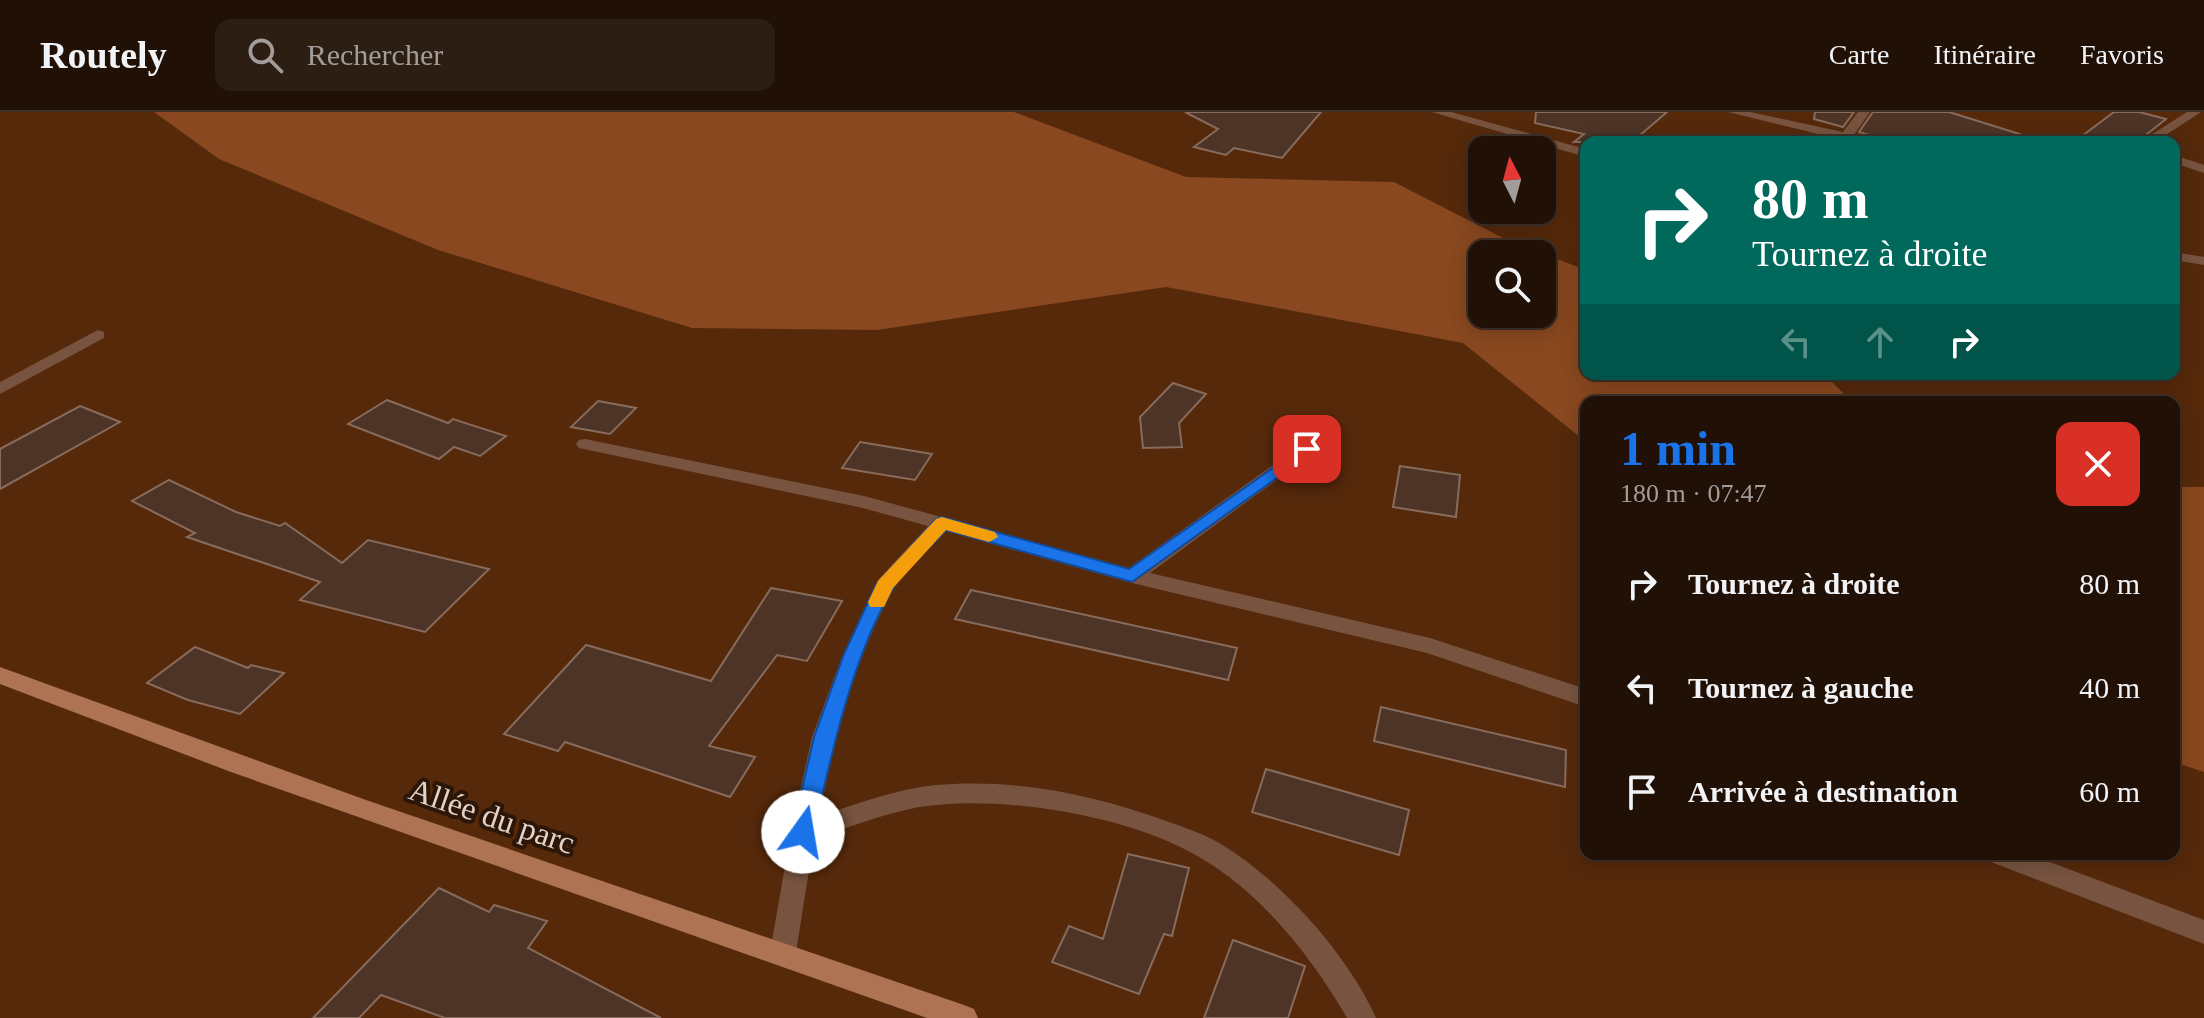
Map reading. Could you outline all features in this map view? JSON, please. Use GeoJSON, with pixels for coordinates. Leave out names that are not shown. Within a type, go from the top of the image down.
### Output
{"type":"FeatureCollection","features":[{"type":"Feature","properties":{"kind":"street"},"geometry":{"type":"LineString","coordinates":[[1438,112],[1580,151]]}},
{"type":"Feature","properties":{"kind":"street"},"geometry":{"type":"LineString","coordinates":[[1734,112],[1829,136]]}},
{"type":"Feature","properties":{"kind":"street"},"geometry":{"type":"LineString","coordinates":[[1848,136],[1864,112]]}},
{"type":"Feature","properties":{"kind":"street"},"geometry":{"type":"LineString","coordinates":[[2156,136],[2195,112]]}},
{"type":"Feature","properties":{"kind":"street"},"geometry":{"type":"LineString","coordinates":[[2180,161],[2204,169]]}},
{"type":"Feature","properties":{"kind":"street"},"geometry":{"type":"LineString","coordinates":[[2180,257],[2204,261]]}},
{"type":"Feature","properties":{"kind":"street"},"geometry":{"type":"LineString","coordinates":[[0,389],[98,335]]}},
{"type":"Feature","properties":{"kind":"street"},"geometry":{"type":"LineString","coordinates":[[585,444],[864,502],[1132,576],[1430,646],[1580,696]]}},
{"type":"Feature","properties":{"kind":"street"},"geometry":{"type":"LineString","coordinates":[[1132,576],[1307,449]]}},
{"type":"Feature","properties":{"kind":"street"},"geometry":{"type":"LineString","coordinates":[[783,952],[803,832],[824,737],[854,654],[885,585],[942,523]]}},
{"type":"Feature","properties":{"kind":"street","name":"Allée du parc"},"geometry":{"type":"LineString","coordinates":[[0,675],[148,733],[783,952],[964,1018]]}},
{"type":"Feature","properties":{"kind":"street"},"geometry":{"type":"LineString","coordinates":[[803,832],[893,803],[937,795],[1009,794],[1082,806],[1149,825],[1211,850],[1269,896],[1344,985],[1362,1018]]}},
{"type":"Feature","properties":{"kind":"street"},"geometry":{"type":"LineString","coordinates":[[2016,860],[2204,932]]}},
{"type":"Feature","properties":{"kind":"shaded area"},"geometry":{"type":"Polygon","coordinates":[[[0,112],[2204,112],[2204,1018],[0,1018],[0,112]]]}},
{"type":"Feature","properties":{"kind":"shaded area"},"geometry":{"type":"Polygon","coordinates":[[[154,112],[1014,112],[1186,177],[1394,182],[1468,220],[1468,224],[1476,224],[1507,240],[1468,240],[1468,328],[1556,328],[1556,259],[1580,268],[1580,380],[1830,380],[1846,396],[1580,396],[1580,437],[1463,343],[1166,287],[877,330],[692,328],[438,250],[219,159],[154,112]]]}},
{"type":"Feature","properties":{"kind":"shaded area"},"geometry":{"type":"Polygon","coordinates":[[[2180,487],[2204,487],[2204,772],[2180,764],[2180,487]]]}},
{"type":"Feature","properties":{"kind":"building"},"geometry":{"type":"Polygon","coordinates":[[[1185,112],[1321,112],[1282,158],[1234,148],[1226,155],[1194,147],[1218,129],[1185,112]]]}},
{"type":"Feature","properties":{"kind":"building"},"geometry":{"type":"Polygon","coordinates":[[[1536,112],[1667,112],[1639,136],[1582,136],[1584,134],[1535,123],[1536,112]]]}},
{"type":"Feature","properties":{"kind":"building"},"geometry":{"type":"Polygon","coordinates":[[[1815,112],[1854,112],[1843,127],[1814,119],[1815,112]]]}},
{"type":"Feature","properties":{"kind":"building"},"geometry":{"type":"Polygon","coordinates":[[[1873,112],[1949,112],[2026,136],[1872,136],[1859,132],[1873,112]]]}},
{"type":"Feature","properties":{"kind":"building"},"geometry":{"type":"Polygon","coordinates":[[[2114,112],[2139,112],[2166,119],[2145,136],[2082,136],[2114,112]]]}},
{"type":"Feature","properties":{"kind":"building"},"geometry":{"type":"Polygon","coordinates":[[[1173,383],[1206,394],[1179,423],[1182,447],[1143,448],[1140,417],[1173,383]]]}},
{"type":"Feature","properties":{"kind":"building"},"geometry":{"type":"Polygon","coordinates":[[[387,400],[448,423],[453,419],[506,436],[480,456],[454,447],[439,459],[348,424],[387,400]]]}},
{"type":"Feature","properties":{"kind":"building"},"geometry":{"type":"Polygon","coordinates":[[[598,401],[636,408],[610,434],[571,427],[598,401]]]}},
{"type":"Feature","properties":{"kind":"building"},"geometry":{"type":"Polygon","coordinates":[[[80,406],[120,422],[0,489],[0,449],[80,406]]]}},
{"type":"Feature","properties":{"kind":"building"},"geometry":{"type":"Polygon","coordinates":[[[860,442],[932,454],[915,480],[842,468],[860,442]]]}},
{"type":"Feature","properties":{"kind":"building"},"geometry":{"type":"Polygon","coordinates":[[[1400,466],[1460,475],[1456,517],[1393,507],[1400,466]]]}},
{"type":"Feature","properties":{"kind":"building"},"geometry":{"type":"Polygon","coordinates":[[[169,480],[236,512],[280,526],[285,523],[342,563],[368,540],[489,569],[425,632],[300,600],[320,582],[187,537],[195,533],[132,501],[169,480]]]}},
{"type":"Feature","properties":{"kind":"building"},"geometry":{"type":"Polygon","coordinates":[[[771,588],[842,601],[807,661],[777,655],[709,746],[755,757],[730,797],[565,742],[558,751],[504,734],[586,645],[711,681],[771,588]]]}},
{"type":"Feature","properties":{"kind":"building"},"geometry":{"type":"Polygon","coordinates":[[[971,590],[1237,648],[1228,680],[955,619],[971,590]]]}},
{"type":"Feature","properties":{"kind":"building"},"geometry":{"type":"Polygon","coordinates":[[[195,647],[248,668],[251,665],[284,673],[240,714],[188,700],[147,683],[195,647]]]}},
{"type":"Feature","properties":{"kind":"building"},"geometry":{"type":"Polygon","coordinates":[[[1381,707],[1566,750],[1565,787],[1374,741],[1381,707]]]}},
{"type":"Feature","properties":{"kind":"building"},"geometry":{"type":"Polygon","coordinates":[[[1266,769],[1409,810],[1399,855],[1252,812],[1266,769]]]}},
{"type":"Feature","properties":{"kind":"building"},"geometry":{"type":"Polygon","coordinates":[[[1128,854],[1189,868],[1172,936],[1164,934],[1139,994],[1052,962],[1069,926],[1103,939],[1128,854]]]}},
{"type":"Feature","properties":{"kind":"building"},"geometry":{"type":"Polygon","coordinates":[[[439,888],[489,912],[494,905],[547,921],[528,948],[661,1018],[445,1018],[381,995],[359,1018],[313,1018],[439,888]]]}},
{"type":"Feature","properties":{"kind":"building"},"geometry":{"type":"Polygon","coordinates":[[[1233,940],[1305,966],[1288,1018],[1204,1018],[1233,940]]]}},
{"type":"Feature","properties":{"kind":"slow traffic"},"geometry":{"type":"LineString","coordinates":[[877,602],[885,585],[942,523],[989,537]]}},
{"type":"Feature","properties":{"kind":"route"},"geometry":{"type":"LineString","coordinates":[[803,832],[824,737],[854,654],[885,585],[942,523],[1132,576],[1307,449]]}}]}
